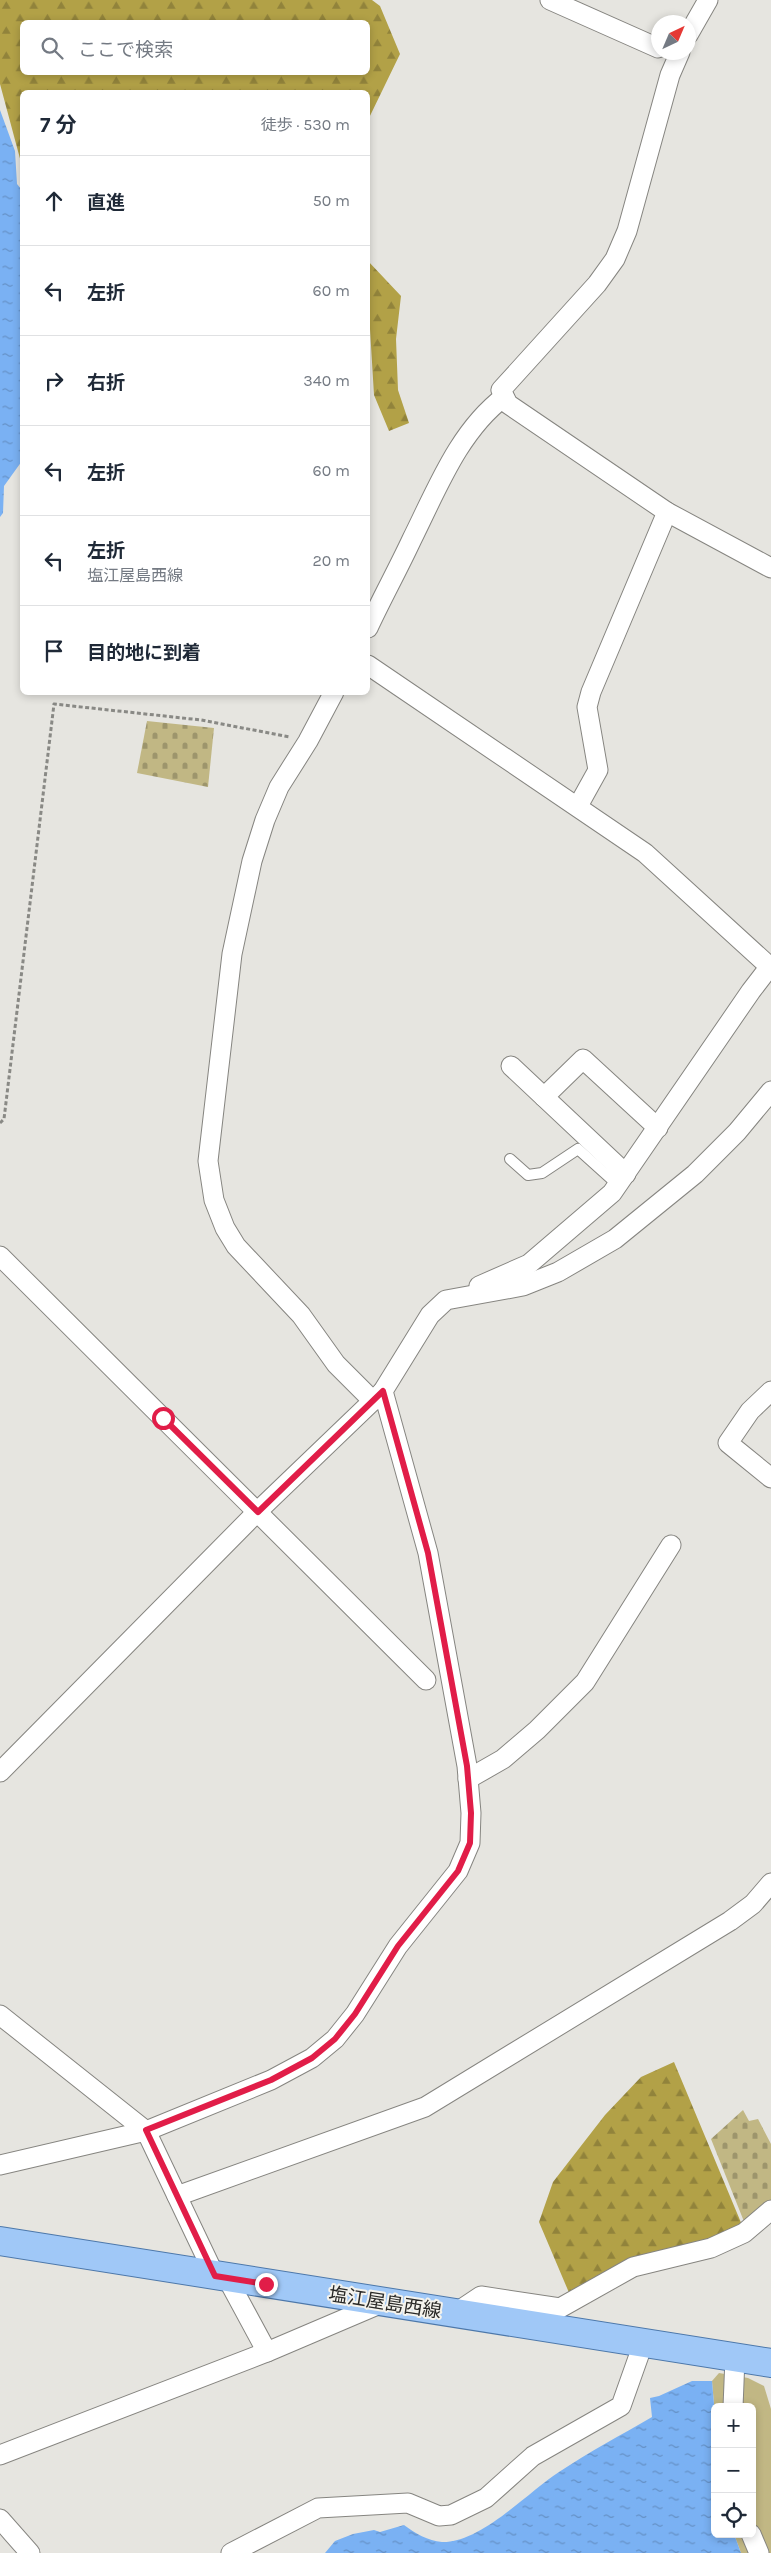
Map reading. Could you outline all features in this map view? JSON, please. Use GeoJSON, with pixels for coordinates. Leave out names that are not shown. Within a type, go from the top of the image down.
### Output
{"type":"FeatureCollection","features":[{"type":"Feature","properties":{"kind":"main road","name":"塩江屋島西線"},"geometry":{"type":"LineString","coordinates":[[0,2241],[382,2303],[771,2363]]}},
{"type":"Feature","properties":{"kind":"street"},"geometry":{"type":"LineString","coordinates":[[550,0],[651,45]]}},
{"type":"Feature","properties":{"kind":"street"},"geometry":{"type":"LineString","coordinates":[[696,21],[708,0]]}},
{"type":"Feature","properties":{"kind":"street"},"geometry":{"type":"LineString","coordinates":[[674,60],[627,232],[615,259],[597,284],[501,390],[508,404],[667,512],[771,568]]}},
{"type":"Feature","properties":{"kind":"street"},"geometry":{"type":"LineString","coordinates":[[370,624],[434,493],[452,461],[484,412],[504,397]]}},
{"type":"Feature","properties":{"kind":"street"},"geometry":{"type":"LineString","coordinates":[[578,806],[598,770],[587,707],[591,692],[667,512]]}},
{"type":"Feature","properties":{"kind":"street"},"geometry":{"type":"LineString","coordinates":[[0,1772],[258,1512],[378,1396],[430,1315],[446,1300],[529,1264],[592,1211],[622,1180],[750,991],[770,966],[645,853],[370,666]]}},
{"type":"Feature","properties":{"kind":"street"},"geometry":{"type":"LineString","coordinates":[[0,2165],[146,2130],[271,2080],[312,2058],[335,2039],[355,2014],[398,1946],[458,1871],[470,1843],[468,1779],[428,1553],[378,1396],[336,1364],[300,1315],[236,1246],[225,1228],[214,1200],[208,1161],[232,954],[247,880],[265,820],[279,787],[308,741],[332,695]]}},
{"type":"Feature","properties":{"kind":"street"},"geometry":{"type":"LineString","coordinates":[[544,1097],[583,1058],[658,1128]]}},
{"type":"Feature","properties":{"kind":"street"},"geometry":{"type":"LineString","coordinates":[[511,1066],[544,1097],[622,1180]]}},
{"type":"Feature","properties":{"kind":"street"},"geometry":{"type":"LineString","coordinates":[[446,1300],[523,1286],[558,1272],[615,1239],[695,1174],[737,1132],[771,1091]]}},
{"type":"Feature","properties":{"kind":"street"},"geometry":{"type":"LineString","coordinates":[[0,1256],[426,1680]]}},
{"type":"Feature","properties":{"kind":"street"},"geometry":{"type":"LineString","coordinates":[[771,1391],[750,1411],[728,1442],[771,1478]]}},
{"type":"Feature","properties":{"kind":"street"},"geometry":{"type":"LineString","coordinates":[[468,1779],[503,1759],[537,1730],[585,1682],[671,1545]]}},
{"type":"Feature","properties":{"kind":"street"},"geometry":{"type":"LineString","coordinates":[[177,2196],[425,2108],[730,1921],[754,1904],[771,1882]]}},
{"type":"Feature","properties":{"kind":"street"},"geometry":{"type":"LineString","coordinates":[[0,2015],[146,2130],[177,2196],[221,2277],[267,2352]]}},
{"type":"Feature","properties":{"kind":"street"},"geometry":{"type":"LineString","coordinates":[[454,2314],[481,2296],[560,2308],[633,2267],[720,2244],[744,2233],[771,2210]]}},
{"type":"Feature","properties":{"kind":"street"},"geometry":{"type":"LineString","coordinates":[[0,2455],[267,2352],[382,2303]]}},
{"type":"Feature","properties":{"kind":"street"},"geometry":{"type":"LineString","coordinates":[[231,2553],[318,2508],[408,2503],[439,2516],[451,2515],[486,2498],[533,2456],[621,2406],[644,2344]]}},
{"type":"Feature","properties":{"kind":"street"},"geometry":{"type":"LineString","coordinates":[[733,2403],[735,2358]]}},
{"type":"Feature","properties":{"kind":"street"},"geometry":{"type":"LineString","coordinates":[[0,2519],[30,2553]]}},
{"type":"Feature","properties":{"kind":"street"},"geometry":{"type":"LineString","coordinates":[[753,2538],[759,2553]]}},
{"type":"Feature","properties":{"kind":"lane"},"geometry":{"type":"LineString","coordinates":[[510,1159],[528,1175],[542,1174],[578,1150],[622,1180]]}},
{"type":"Feature","properties":{"kind":"path"},"geometry":{"type":"LineString","coordinates":[[0,1123],[4,1119],[54,704],[200,720],[308,741]]}},
{"type":"Feature","properties":{"kind":"green space"},"geometry":{"type":"Polygon","coordinates":[[[0,0],[372,0],[380,6],[400,54],[370,116],[370,90],[20,90],[20,159],[0,84],[0,0]]]}},
{"type":"Feature","properties":{"kind":"green space"},"geometry":{"type":"Polygon","coordinates":[[[370,263],[401,296],[396,339],[398,390],[409,423],[389,431],[374,395],[370,329],[370,263]]]}},
{"type":"Feature","properties":{"kind":"green space"},"geometry":{"type":"Polygon","coordinates":[[[147,721],[214,728],[208,787],[137,773],[147,721]]]}},
{"type":"Feature","properties":{"kind":"green space"},"geometry":{"type":"Polygon","coordinates":[[[674,2062],[742,2225],[707,2239],[631,2259],[570,2295],[539,2222],[553,2182],[605,2115],[641,2077],[674,2062]]]}},
{"type":"Feature","properties":{"kind":"green space"},"geometry":{"type":"Polygon","coordinates":[[[743,2110],[749,2121],[758,2119],[771,2144],[771,2203],[745,2224],[711,2139],[743,2110]]]}},
{"type":"Feature","properties":{"kind":"green space"},"geometry":{"type":"Polygon","coordinates":[[[719,2373],[748,2378],[764,2386],[771,2409],[771,2553],[741,2553],[735,2538],[756,2538],[756,2403],[714,2403],[712,2381],[719,2373]]]}},
{"type":"Feature","properties":{"kind":"water"},"geometry":{"type":"Polygon","coordinates":[[[0,110],[15,151],[17,184],[20,188],[20,464],[4,486],[3,513],[0,517],[0,110]]]}},
{"type":"Feature","properties":{"kind":"water"},"geometry":{"type":"Polygon","coordinates":[[[692,2381],[712,2381],[714,2403],[711,2403],[711,2538],[735,2538],[741,2553],[325,2553],[335,2541],[353,2534],[374,2530],[380,2532],[404,2525],[422,2536],[442,2542],[457,2540],[472,2534],[488,2526],[559,2472],[652,2417],[650,2398],[659,2396],[692,2381]]]}},
{"type":"Feature","properties":{"kind":"route"},"geometry":{"type":"LineString","coordinates":[[163,1418],[258,1512],[383,1391],[428,1553],[467,1766],[471,1813],[470,1843],[458,1871],[398,1946],[355,2014],[335,2039],[312,2058],[271,2080],[146,2130],[215,2276],[266,2284]]}}]}
